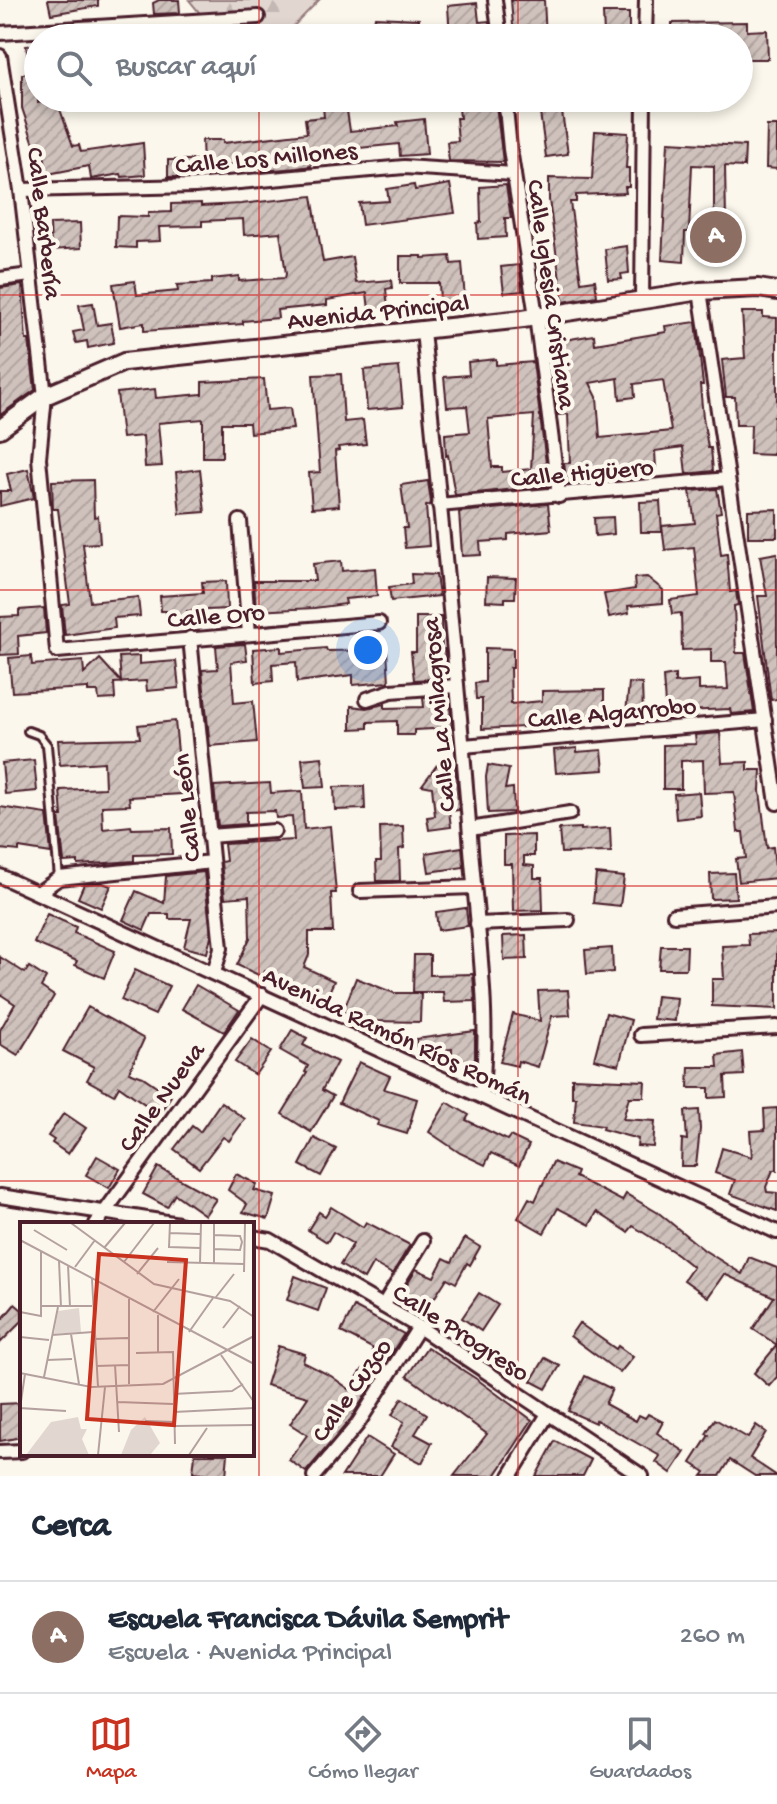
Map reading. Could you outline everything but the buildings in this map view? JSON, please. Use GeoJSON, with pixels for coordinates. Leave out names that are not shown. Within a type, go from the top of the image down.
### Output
{"type":"FeatureCollection","features":[{"type":"Feature","properties":{"kind":"street"},"geometry":{"type":"LineString","coordinates":[[495,0],[498,24]]}},
{"type":"Feature","properties":{"kind":"street"},"geometry":{"type":"LineString","coordinates":[[645,24],[646,0]]}},
{"type":"Feature","properties":{"kind":"street"},"geometry":{"type":"LineString","coordinates":[[145,24],[258,17]]}},
{"type":"Feature","properties":{"kind":"street"},"geometry":{"type":"LineString","coordinates":[[0,33],[24,32]]}},
{"type":"Feature","properties":{"kind":"street","name":"Calle Barbería"},"geometry":{"type":"LineString","coordinates":[[0,56],[5,118],[21,190],[45,396],[39,458],[57,651]]}},
{"type":"Feature","properties":{"kind":"street","name":"Calle Iglesia Cristiana"},"geometry":{"type":"LineString","coordinates":[[507,112],[559,496]]}},
{"type":"Feature","properties":{"kind":"street"},"geometry":{"type":"LineString","coordinates":[[642,300],[644,112]]}},
{"type":"Feature","properties":{"kind":"street","name":"Calle Los Millones"},"geometry":{"type":"LineString","coordinates":[[21,190],[195,186],[404,167],[514,174]]}},
{"type":"Feature","properties":{"kind":"street"},"geometry":{"type":"LineString","coordinates":[[0,279],[30,275]]}},
{"type":"Feature","properties":{"kind":"street","name":"Avenida Principal"},"geometry":{"type":"LineString","coordinates":[[0,429],[45,396],[124,362],[423,330],[700,291],[758,288],[777,291]]}},
{"type":"Feature","properties":{"kind":"street"},"geometry":{"type":"LineString","coordinates":[[700,291],[777,803]]}},
{"type":"Feature","properties":{"kind":"street","name":"Calle La Milagrosa"},"geometry":{"type":"LineString","coordinates":[[423,330],[470,829],[486,1059],[481,1096]]}},
{"type":"Feature","properties":{"kind":"street","name":"Calle Higüero"},"geometry":{"type":"LineString","coordinates":[[439,505],[728,479]]}},
{"type":"Feature","properties":{"kind":"street"},"geometry":{"type":"LineString","coordinates":[[240,521],[249,634]]}},
{"type":"Feature","properties":{"kind":"street","name":"Calle Oro"},"geometry":{"type":"LineString","coordinates":[[57,651],[379,623]]}},
{"type":"Feature","properties":{"kind":"street","name":"Calle León"},"geometry":{"type":"LineString","coordinates":[[190,638],[221,948],[214,973]]}},
{"type":"Feature","properties":{"kind":"street"},"geometry":{"type":"LineString","coordinates":[[367,699],[391,691],[457,686]]}},
{"type":"Feature","properties":{"kind":"street","name":"Calle Algarrobo"},"geometry":{"type":"LineString","coordinates":[[463,746],[765,720]]}},
{"type":"Feature","properties":{"kind":"street"},"geometry":{"type":"LineString","coordinates":[[470,829],[570,813]]}},
{"type":"Feature","properties":{"kind":"street"},"geometry":{"type":"LineString","coordinates":[[209,836],[274,831]]}},
{"type":"Feature","properties":{"kind":"street"},"geometry":{"type":"LineString","coordinates":[[38,893],[59,878],[212,862]]}},
{"type":"Feature","properties":{"kind":"street","name":"Avenida Ramón Ríos Román"},"geometry":{"type":"LineString","coordinates":[[0,876],[777,1232]]}},
{"type":"Feature","properties":{"kind":"street"},"geometry":{"type":"LineString","coordinates":[[360,891],[474,887]]}},
{"type":"Feature","properties":{"kind":"street"},"geometry":{"type":"LineString","coordinates":[[674,915],[777,907]]}},
{"type":"Feature","properties":{"kind":"street"},"geometry":{"type":"LineString","coordinates":[[477,924],[568,920]]}},
{"type":"Feature","properties":{"kind":"street","name":"Calle Nueva"},"geometry":{"type":"LineString","coordinates":[[97,1222],[262,995]]}},
{"type":"Feature","properties":{"kind":"street"},"geometry":{"type":"LineString","coordinates":[[641,1035],[777,1027]]}},
{"type":"Feature","properties":{"kind":"street"},"geometry":{"type":"LineString","coordinates":[[0,1196],[168,1222]]}},
{"type":"Feature","properties":{"kind":"street","name":"Calle Progreso"},"geometry":{"type":"LineString","coordinates":[[254,1237],[270,1240],[419,1327],[642,1476]]}},
{"type":"Feature","properties":{"kind":"street"},"geometry":{"type":"LineString","coordinates":[[383,1306],[423,1241]]}},
{"type":"Feature","properties":{"kind":"street","name":"Calle Cuzco"},"geometry":{"type":"LineString","coordinates":[[314,1476],[357,1425],[419,1327]]}},
{"type":"Feature","properties":{"kind":"street"},"geometry":{"type":"LineString","coordinates":[[510,1476],[548,1414]]}},
{"type":"Feature","properties":{"kind":"street"},"geometry":{"type":"LineString","coordinates":[[0,1452],[20,1451]]}},
{"type":"Feature","properties":{"kind":"lane"},"geometry":{"type":"LineString","coordinates":[[28,731],[39,735],[47,745],[59,878]]}},
{"type":"Feature","properties":{"kind":"green space"},"geometry":{"type":"Polygon","coordinates":[[[189,0],[319,0],[296,24],[209,24],[189,0]]]}},
{"type":"Feature","properties":{"kind":"place","name":"Escuela Francisca Dávila Semprit"},"geometry":{"type":"Point","coordinates":[716,237]}}]}
